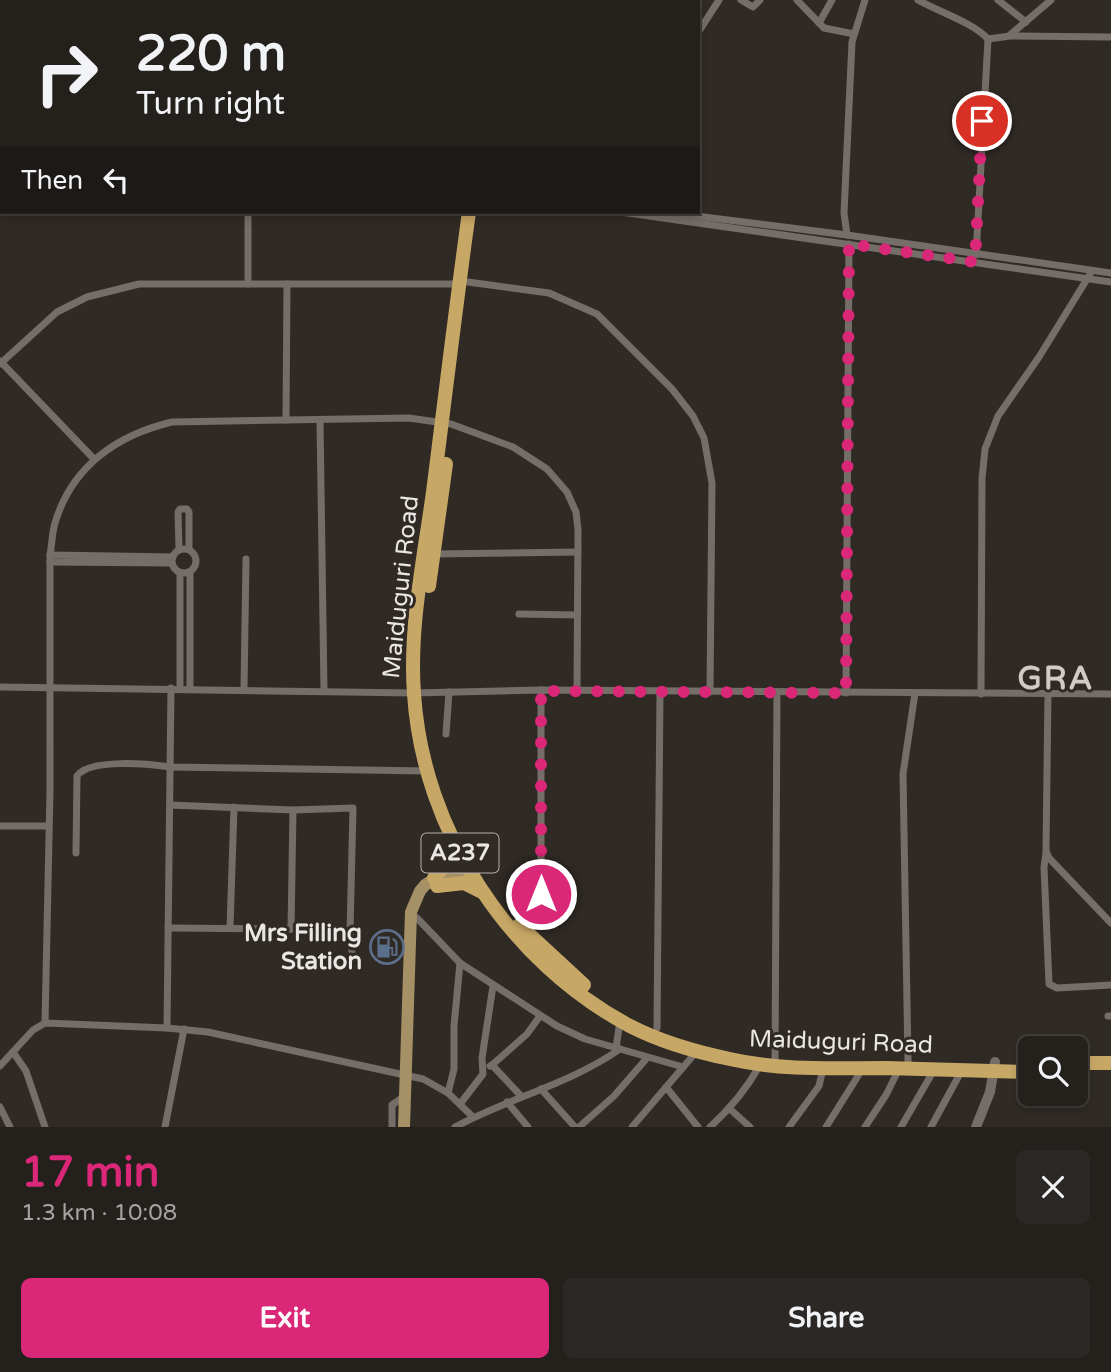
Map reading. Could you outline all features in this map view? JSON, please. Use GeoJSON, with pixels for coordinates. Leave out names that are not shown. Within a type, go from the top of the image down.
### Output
{"type":"FeatureCollection","features":[{"type":"Feature","properties":{"kind":"highway","name":"Maiduguri Road"},"geometry":{"type":"LineString","coordinates":[[469,214],[418,692],[444,796],[485,895],[530,951],[579,993],[621,1020],[663,1040],[697,1051],[760,1064],[775,1062],[995,1067],[1018,1070]]}},
{"type":"Feature","properties":{"kind":"highway","name":"Maiduguri Road"},"geometry":{"type":"LineString","coordinates":[[463,283],[478,214]]}},
{"type":"Feature","properties":{"kind":"highway","name":"Maiduguri Road"},"geometry":{"type":"LineString","coordinates":[[446,423],[417,610],[418,692],[427,771],[449,830],[522,929],[576,980],[604,999],[657,1028],[729,1051],[775,1062],[823,1069],[903,1065],[962,1070],[1018,1064]]}},
{"type":"Feature","properties":{"kind":"highway"},"geometry":{"type":"LineString","coordinates":[[449,830],[450,851],[435,882],[464,883],[485,895]]}},
{"type":"Feature","properties":{"kind":"highway"},"geometry":{"type":"LineString","coordinates":[[1088,1063],[1111,1063]]}},
{"type":"Feature","properties":{"kind":"highway"},"geometry":{"type":"LineString","coordinates":[[1088,1072],[1111,1072]]}},
{"type":"Feature","properties":{"kind":"main road"},"geometry":{"type":"LineString","coordinates":[[413,1127],[410,1075],[413,938],[411,912],[419,891],[470,862]]}},
{"type":"Feature","properties":{"kind":"main road"},"geometry":{"type":"LineString","coordinates":[[413,938],[417,918],[435,882]]}},
{"type":"Feature","properties":{"kind":"main road"},"geometry":{"type":"LineString","coordinates":[[404,1127],[405,1096],[410,1075]]}},
{"type":"Feature","properties":{"kind":"street"},"geometry":{"type":"LineString","coordinates":[[700,29],[719,0]]}},
{"type":"Feature","properties":{"kind":"street"},"geometry":{"type":"LineString","coordinates":[[741,0],[752,7],[760,0]]}},
{"type":"Feature","properties":{"kind":"street"},"geometry":{"type":"LineString","coordinates":[[797,0],[830,31],[854,34]]}},
{"type":"Feature","properties":{"kind":"street"},"geometry":{"type":"LineString","coordinates":[[819,23],[832,0]]}},
{"type":"Feature","properties":{"kind":"street"},"geometry":{"type":"LineString","coordinates":[[847,235],[845,213],[854,34],[865,0]]}},
{"type":"Feature","properties":{"kind":"street"},"geometry":{"type":"LineString","coordinates":[[918,0],[974,26],[988,39]]}},
{"type":"Feature","properties":{"kind":"street"},"geometry":{"type":"LineString","coordinates":[[999,0],[1026,22]]}},
{"type":"Feature","properties":{"kind":"street"},"geometry":{"type":"LineString","coordinates":[[1010,36],[1051,0]]}},
{"type":"Feature","properties":{"kind":"street"},"geometry":{"type":"LineString","coordinates":[[988,39],[1010,36],[1111,37]]}},
{"type":"Feature","properties":{"kind":"street"},"geometry":{"type":"LineString","coordinates":[[975,262],[988,39]]}},
{"type":"Feature","properties":{"kind":"street"},"geometry":{"type":"LineString","coordinates":[[248,214],[248,284]]}},
{"type":"Feature","properties":{"kind":"street"},"geometry":{"type":"LineString","coordinates":[[635,214],[975,262],[1090,275],[1111,272],[1111,282],[1090,275],[976,254],[680,214]]}},
{"type":"Feature","properties":{"kind":"street"},"geometry":{"type":"LineString","coordinates":[[846,693],[849,244]]}},
{"type":"Feature","properties":{"kind":"street"},"geometry":{"type":"LineString","coordinates":[[981,694],[982,479],[985,449],[998,416],[1090,275]]}},
{"type":"Feature","properties":{"kind":"street"},"geometry":{"type":"LineString","coordinates":[[94,459],[1,363],[57,312],[87,297],[139,284],[463,283],[549,293],[597,314],[672,389],[693,416],[704,438],[712,483],[710,692]]}},
{"type":"Feature","properties":{"kind":"street"},"geometry":{"type":"LineString","coordinates":[[286,420],[287,284]]}},
{"type":"Feature","properties":{"kind":"street"},"geometry":{"type":"LineString","coordinates":[[45,1023],[50,558],[54,524],[63,502],[82,474],[94,459],[118,441],[145,428],[172,422],[409,418],[446,423],[513,447],[547,469],[567,492],[576,512],[577,691]]}},
{"type":"Feature","properties":{"kind":"street"},"geometry":{"type":"LineString","coordinates":[[320,420],[324,691]]}},
{"type":"Feature","properties":{"kind":"street"},"geometry":{"type":"LineString","coordinates":[[172,560],[179,550],[178,512],[180,509],[187,509],[189,549],[196,556],[197,562],[190,573],[190,688]]}},
{"type":"Feature","properties":{"kind":"street"},"geometry":{"type":"LineString","coordinates":[[179,550],[189,549]]}},
{"type":"Feature","properties":{"kind":"street"},"geometry":{"type":"LineString","coordinates":[[434,554],[578,552]]}},
{"type":"Feature","properties":{"kind":"street"},"geometry":{"type":"LineString","coordinates":[[50,558],[172,560]]}},
{"type":"Feature","properties":{"kind":"street"},"geometry":{"type":"LineString","coordinates":[[244,690],[246,559]]}},
{"type":"Feature","properties":{"kind":"street"},"geometry":{"type":"LineString","coordinates":[[167,1028],[170,766],[181,611],[180,573],[172,560]]}},
{"type":"Feature","properties":{"kind":"street"},"geometry":{"type":"LineString","coordinates":[[180,573],[190,573]]}},
{"type":"Feature","properties":{"kind":"street"},"geometry":{"type":"LineString","coordinates":[[181,611],[190,611]]}},
{"type":"Feature","properties":{"kind":"street"},"geometry":{"type":"LineString","coordinates":[[519,614],[577,615]]}},
{"type":"Feature","properties":{"kind":"street"},"geometry":{"type":"LineString","coordinates":[[0,687],[418,692],[1111,694]]}},
{"type":"Feature","properties":{"kind":"street"},"geometry":{"type":"LineString","coordinates":[[522,929],[538,911],[541,894],[541,691]]}},
{"type":"Feature","properties":{"kind":"street"},"geometry":{"type":"LineString","coordinates":[[446,734],[449,692]]}},
{"type":"Feature","properties":{"kind":"street"},"geometry":{"type":"LineString","coordinates":[[657,1028],[660,692]]}},
{"type":"Feature","properties":{"kind":"street"},"geometry":{"type":"LineString","coordinates":[[775,1062],[778,692]]}},
{"type":"Feature","properties":{"kind":"street"},"geometry":{"type":"LineString","coordinates":[[1048,693],[1044,867],[1049,984],[1057,988],[1111,985]]}},
{"type":"Feature","properties":{"kind":"street"},"geometry":{"type":"LineString","coordinates":[[865,1127],[903,1065],[903,774],[915,694]]}},
{"type":"Feature","properties":{"kind":"street"},"geometry":{"type":"LineString","coordinates":[[76,853],[76,776],[84,768],[136,763],[427,771]]}},
{"type":"Feature","properties":{"kind":"street"},"geometry":{"type":"LineString","coordinates":[[170,804],[293,810],[352,808],[352,953]]}},
{"type":"Feature","properties":{"kind":"street"},"geometry":{"type":"LineString","coordinates":[[230,928],[233,807]]}},
{"type":"Feature","properties":{"kind":"street"},"geometry":{"type":"LineString","coordinates":[[291,929],[293,810]]}},
{"type":"Feature","properties":{"kind":"street"},"geometry":{"type":"LineString","coordinates":[[0,826],[48,826]]}},
{"type":"Feature","properties":{"kind":"street"},"geometry":{"type":"LineString","coordinates":[[1046,851],[1049,858],[1111,923]]}},
{"type":"Feature","properties":{"kind":"street"},"geometry":{"type":"LineString","coordinates":[[522,929],[541,894]]}},
{"type":"Feature","properties":{"kind":"street"},"geometry":{"type":"LineString","coordinates":[[417,918],[460,963],[540,1016],[585,1039],[683,1067]]}},
{"type":"Feature","properties":{"kind":"street"},"geometry":{"type":"LineString","coordinates":[[168,928],[350,932]]}},
{"type":"Feature","properties":{"kind":"street"},"geometry":{"type":"LineString","coordinates":[[448,1093],[454,1069],[454,1026],[460,963]]}},
{"type":"Feature","properties":{"kind":"street"},"geometry":{"type":"LineString","coordinates":[[483,1072],[482,1058],[493,986]]}},
{"type":"Feature","properties":{"kind":"street"},"geometry":{"type":"LineString","coordinates":[[460,1104],[483,1072],[527,1034],[540,1016]]}},
{"type":"Feature","properties":{"kind":"street"},"geometry":{"type":"LineString","coordinates":[[461,1126],[473,1117],[603,1060],[618,1049],[621,1020]]}},
{"type":"Feature","properties":{"kind":"street"},"geometry":{"type":"LineString","coordinates":[[0,1066],[33,1030],[45,1023],[184,1029],[410,1075],[431,1082],[448,1093],[473,1117]]}},
{"type":"Feature","properties":{"kind":"street"},"geometry":{"type":"LineString","coordinates":[[165,1127],[184,1029]]}},
{"type":"Feature","properties":{"kind":"street"},"geometry":{"type":"LineString","coordinates":[[632,1127],[697,1051]]}},
{"type":"Feature","properties":{"kind":"street"},"geometry":{"type":"LineString","coordinates":[[13,1052],[26,1071],[45,1127]]}},
{"type":"Feature","properties":{"kind":"street"},"geometry":{"type":"LineString","coordinates":[[541,1089],[577,1127],[614,1096],[648,1058]]}},
{"type":"Feature","properties":{"kind":"street"},"geometry":{"type":"LineString","coordinates":[[710,1127],[730,1109],[747,1088],[760,1064]]}},
{"type":"Feature","properties":{"kind":"street"},"geometry":{"type":"LineString","coordinates":[[492,1065],[522,1096]]}},
{"type":"Feature","properties":{"kind":"street"},"geometry":{"type":"LineString","coordinates":[[976,1127],[990,1092],[995,1067]]}},
{"type":"Feature","properties":{"kind":"street"},"geometry":{"type":"LineString","coordinates":[[826,1127],[863,1068]]}},
{"type":"Feature","properties":{"kind":"street"},"geometry":{"type":"LineString","coordinates":[[789,1127],[819,1086],[823,1069]]}},
{"type":"Feature","properties":{"kind":"street"},"geometry":{"type":"LineString","coordinates":[[901,1127],[934,1069]]}},
{"type":"Feature","properties":{"kind":"street"},"geometry":{"type":"LineString","coordinates":[[931,1127],[962,1070]]}},
{"type":"Feature","properties":{"kind":"street"},"geometry":{"type":"LineString","coordinates":[[666,1087],[698,1127]]}},
{"type":"Feature","properties":{"kind":"street"},"geometry":{"type":"LineString","coordinates":[[392,1127],[392,1105],[405,1096]]}},
{"type":"Feature","properties":{"kind":"street"},"geometry":{"type":"LineString","coordinates":[[507,1102],[528,1127]]}},
{"type":"Feature","properties":{"kind":"street"},"geometry":{"type":"LineString","coordinates":[[0,1107],[10,1127]]}},
{"type":"Feature","properties":{"kind":"street"},"geometry":{"type":"LineString","coordinates":[[730,1109],[750,1127]]}},
{"type":"Feature","properties":{"kind":"place","name":"Mrs Filling Station"},"geometry":{"type":"Point","coordinates":[387,947]}},
{"type":"Feature","properties":{"kind":"district","name":"GRA"},"geometry":{"type":"Point","coordinates":[1056,679]}},
{"type":"Feature","properties":{"kind":"route"},"geometry":{"type":"LineString","coordinates":[[541,894],[541,691],[846,693],[849,244],[975,262],[982,121]]}}]}
